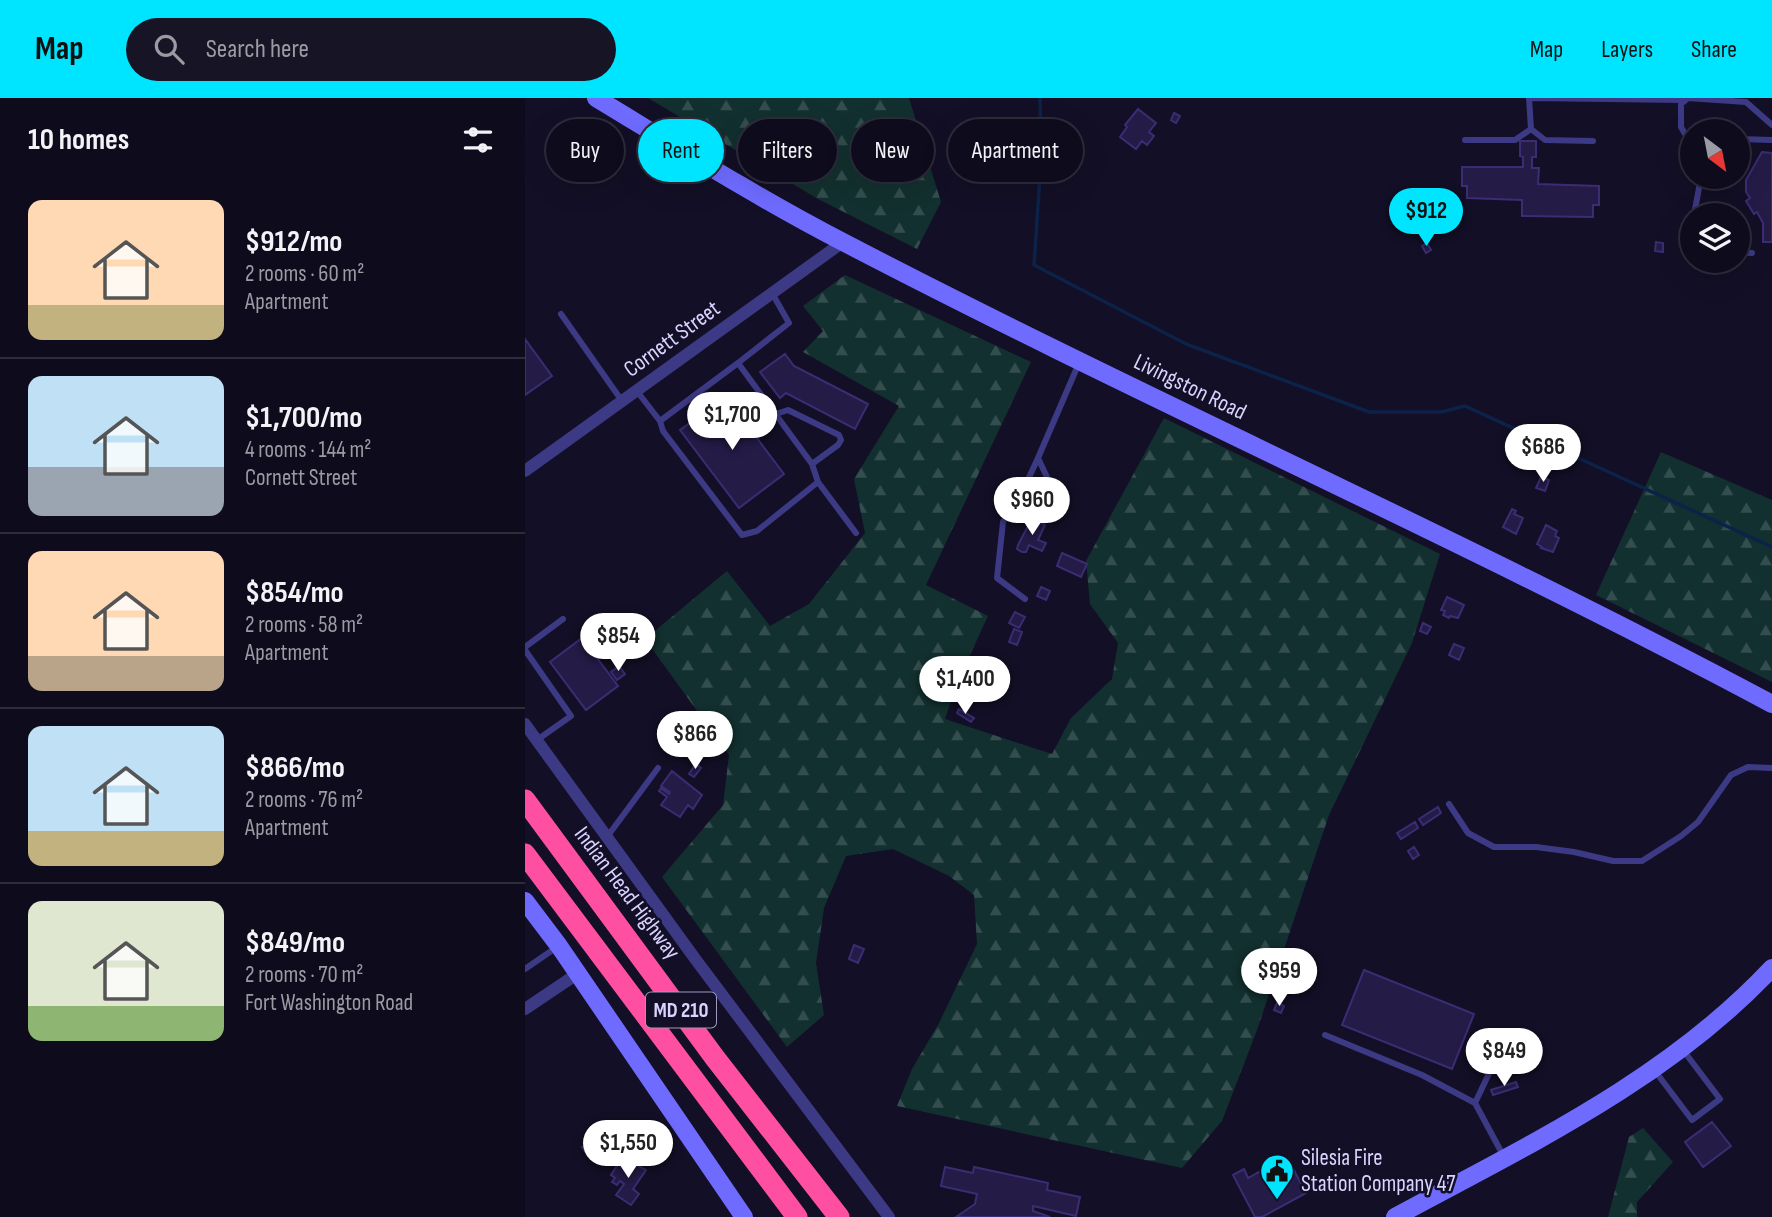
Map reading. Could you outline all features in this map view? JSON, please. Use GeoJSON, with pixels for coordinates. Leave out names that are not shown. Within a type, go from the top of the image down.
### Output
{"type":"FeatureCollection","features":[{"type":"Feature","properties":{"kind":"highway","name":"Indian Head Highway"},"geometry":{"type":"LineString","coordinates":[[525,800],[715,1058],[839,1217]]}},
{"type":"Feature","properties":{"kind":"highway","name":"MD 210"},"geometry":{"type":"LineString","coordinates":[[525,854],[797,1217]]}},
{"type":"Feature","properties":{"kind":"main road","name":"Livingston Road"},"geometry":{"type":"LineString","coordinates":[[596,98],[843,242],[1080,361],[1507,568],[1772,704]]}},
{"type":"Feature","properties":{"kind":"main road"},"geometry":{"type":"LineString","coordinates":[[525,901],[559,946],[744,1217]]}},
{"type":"Feature","properties":{"kind":"main road"},"geometry":{"type":"LineString","coordinates":[[1395,1217],[1557,1130],[1654,1070],[1736,1004],[1772,968]]}},
{"type":"Feature","properties":{"kind":"street","name":"Cornett Street"},"geometry":{"type":"LineString","coordinates":[[525,471],[843,242]]}},
{"type":"Feature","properties":{"kind":"street"},"geometry":{"type":"LineString","coordinates":[[525,724],[889,1217]]}},
{"type":"Feature","properties":{"kind":"street"},"geometry":{"type":"LineString","coordinates":[[525,1009],[577,974]]}},
{"type":"Feature","properties":{"kind":"lane"},"geometry":{"type":"LineString","coordinates":[[1593,141],[1545,140],[1531,129],[1529,98],[1688,98],[1746,102],[1772,125]]}},
{"type":"Feature","properties":{"kind":"lane"},"geometry":{"type":"LineString","coordinates":[[1682,119],[1683,100]]}},
{"type":"Feature","properties":{"kind":"lane"},"geometry":{"type":"LineString","coordinates":[[1465,140],[1515,140],[1531,129]]}},
{"type":"Feature","properties":{"kind":"lane"},"geometry":{"type":"LineString","coordinates":[[1750,139],[1772,140]]}},
{"type":"Feature","properties":{"kind":"lane"},"geometry":{"type":"LineString","coordinates":[[660,421],[789,323],[772,293]]}},
{"type":"Feature","properties":{"kind":"lane"},"geometry":{"type":"LineString","coordinates":[[561,314],[622,401]]}},
{"type":"Feature","properties":{"kind":"lane"},"geometry":{"type":"LineString","coordinates":[[1025,599],[997,578],[1003,522],[1026,484],[1080,361]]}},
{"type":"Feature","properties":{"kind":"lane"},"geometry":{"type":"LineString","coordinates":[[739,363],[812,464],[818,482],[856,533]]}},
{"type":"Feature","properties":{"kind":"lane"},"geometry":{"type":"LineString","coordinates":[[636,390],[660,421],[663,431],[742,535],[757,531],[818,482]]}},
{"type":"Feature","properties":{"kind":"lane"},"geometry":{"type":"LineString","coordinates":[[776,414],[788,410],[839,435],[841,440],[838,445],[812,464]]}},
{"type":"Feature","properties":{"kind":"lane"},"geometry":{"type":"LineString","coordinates":[[1038,458],[1053,490]]}},
{"type":"Feature","properties":{"kind":"lane"},"geometry":{"type":"LineString","coordinates":[[537,740],[572,716],[525,649],[563,620]]}},
{"type":"Feature","properties":{"kind":"lane"},"geometry":{"type":"LineString","coordinates":[[1449,804],[1468,832],[1494,847],[1535,847],[1574,852],[1613,862],[1641,861],[1698,822],[1731,775],[1748,766],[1772,768]]}},
{"type":"Feature","properties":{"kind":"lane"},"geometry":{"type":"LineString","coordinates":[[607,837],[658,768]]}},
{"type":"Feature","properties":{"kind":"lane"},"geometry":{"type":"LineString","coordinates":[[525,969],[559,946]]}},
{"type":"Feature","properties":{"kind":"lane"},"geometry":{"type":"LineString","coordinates":[[1325,1035],[1422,1075],[1475,1103],[1505,1158]]}},
{"type":"Feature","properties":{"kind":"lane"},"geometry":{"type":"LineString","coordinates":[[1654,1070],[1692,1120],[1720,1099],[1683,1049]]}},
{"type":"Feature","properties":{"kind":"lane"},"geometry":{"type":"LineString","coordinates":[[1475,1103],[1495,1063]]}},
{"type":"Feature","properties":{"kind":"green space"},"geometry":{"type":"Polygon","coordinates":[[[648,98],[909,98],[915,119],[851,119],[851,182],[934,182],[934,179],[941,202],[917,249],[789,182],[837,182],[837,119],[738,119],[738,151],[724,143],[724,119],[683,119],[648,98]]]}},
{"type":"Feature","properties":{"kind":"green space"},"geometry":{"type":"Polygon","coordinates":[[[845,275],[1031,362],[926,585],[988,616],[957,683],[945,719],[1052,754],[1071,718],[1112,679],[1118,643],[1090,604],[1086,561],[1164,418],[1440,554],[1412,643],[1329,815],[1257,1030],[1222,1121],[1182,1168],[897,1106],[912,1069],[939,1023],[977,944],[974,895],[949,876],[893,849],[846,856],[824,908],[816,963],[824,1015],[787,1047],[662,877],[723,805],[729,755],[645,639],[727,571],[770,626],[809,604],[865,533],[854,479],[899,406],[803,352],[823,331],[803,306],[845,275]]]}},
{"type":"Feature","properties":{"kind":"green space"},"geometry":{"type":"Polygon","coordinates":[[[1661,452],[1772,500],[1772,682],[1596,595],[1661,452]]]}},
{"type":"Feature","properties":{"kind":"green space"},"geometry":{"type":"Polygon","coordinates":[[[1643,1128],[1673,1162],[1637,1202],[1637,1217],[1608,1217],[1629,1137],[1643,1128]]]}},
{"type":"Feature","properties":{"kind":"building"},"geometry":{"type":"Polygon","coordinates":[[[1138,109],[1156,123],[1149,132],[1154,136],[1147,145],[1142,141],[1136,149],[1120,137],[1127,127],[1125,125],[1138,109]]]}},
{"type":"Feature","properties":{"kind":"building"},"geometry":{"type":"Polygon","coordinates":[[[1174,113],[1180,116],[1176,123],[1171,120],[1174,113]]]}},
{"type":"Feature","properties":{"kind":"building"},"geometry":{"type":"Polygon","coordinates":[[[1520,141],[1536,141],[1536,157],[1532,157],[1532,168],[1539,168],[1538,184],[1599,186],[1599,205],[1593,205],[1593,217],[1522,216],[1522,200],[1467,198],[1467,186],[1462,186],[1462,167],[1523,167],[1520,141]]]}},
{"type":"Feature","properties":{"kind":"building"},"geometry":{"type":"Polygon","coordinates":[[[1762,152],[1772,153],[1772,242],[1763,242],[1763,223],[1746,201],[1750,198],[1746,189],[1750,189],[1750,173],[1762,152]]]}},
{"type":"Feature","properties":{"kind":"building"},"geometry":{"type":"Polygon","coordinates":[[[1656,242],[1663,243],[1663,252],[1655,251],[1656,242]]]}},
{"type":"Feature","properties":{"kind":"building"},"geometry":{"type":"Polygon","coordinates":[[[1427,243],[1431,250],[1426,253],[1422,246],[1427,243]]]}},
{"type":"Feature","properties":{"kind":"building"},"geometry":{"type":"Polygon","coordinates":[[[525,339],[552,376],[525,395],[525,339]]]}},
{"type":"Feature","properties":{"kind":"building"},"geometry":{"type":"Polygon","coordinates":[[[785,354],[794,366],[868,404],[855,429],[786,393],[780,398],[760,372],[785,354]]]}},
{"type":"Feature","properties":{"kind":"building"},"geometry":{"type":"Polygon","coordinates":[[[726,397],[784,474],[739,508],[680,430],[726,397]]]}},
{"type":"Feature","properties":{"kind":"building"},"geometry":{"type":"Polygon","coordinates":[[[1541,477],[1549,480],[1545,491],[1536,488],[1541,477]]]}},
{"type":"Feature","properties":{"kind":"building"},"geometry":{"type":"Polygon","coordinates":[[[1512,509],[1516,511],[1514,514],[1523,518],[1516,534],[1503,527],[1512,509]]]}},
{"type":"Feature","properties":{"kind":"building"},"geometry":{"type":"Polygon","coordinates":[[[1032,518],[1045,525],[1038,540],[1046,543],[1042,551],[1029,545],[1026,552],[1022,552],[1017,549],[1018,545],[1032,518]]]}},
{"type":"Feature","properties":{"kind":"building"},"geometry":{"type":"Polygon","coordinates":[[[1546,525],[1557,531],[1555,536],[1559,538],[1553,552],[1537,544],[1546,525]]]}},
{"type":"Feature","properties":{"kind":"building"},"geometry":{"type":"Polygon","coordinates":[[[1062,553],[1087,564],[1081,577],[1057,566],[1062,553]]]}},
{"type":"Feature","properties":{"kind":"building"},"geometry":{"type":"Polygon","coordinates":[[[1041,587],[1050,591],[1046,600],[1037,596],[1041,587]]]}},
{"type":"Feature","properties":{"kind":"building"},"geometry":{"type":"Polygon","coordinates":[[[1447,597],[1464,605],[1458,618],[1443,615],[1445,611],[1441,610],[1447,597]]]}},
{"type":"Feature","properties":{"kind":"building"},"geometry":{"type":"Polygon","coordinates":[[[1015,612],[1025,617],[1019,628],[1009,623],[1015,612]]]}},
{"type":"Feature","properties":{"kind":"building"},"geometry":{"type":"Polygon","coordinates":[[[1423,623],[1431,627],[1427,634],[1420,631],[1423,623]]]}},
{"type":"Feature","properties":{"kind":"building"},"geometry":{"type":"Polygon","coordinates":[[[1014,629],[1022,632],[1017,645],[1009,642],[1014,629]]]}},
{"type":"Feature","properties":{"kind":"building"},"geometry":{"type":"Polygon","coordinates":[[[582,638],[618,686],[586,710],[550,662],[582,638]]]}},
{"type":"Feature","properties":{"kind":"building"},"geometry":{"type":"Polygon","coordinates":[[[1454,644],[1464,648],[1459,660],[1449,655],[1454,644]]]}},
{"type":"Feature","properties":{"kind":"building"},"geometry":{"type":"Polygon","coordinates":[[[619,666],[625,674],[617,680],[611,672],[619,666]]]}},
{"type":"Feature","properties":{"kind":"building"},"geometry":{"type":"Polygon","coordinates":[[[959,709],[974,718],[971,722],[957,713],[959,709]]]}},
{"type":"Feature","properties":{"kind":"building"},"geometry":{"type":"Polygon","coordinates":[[[696,764],[701,768],[694,777],[689,774],[696,764]]]}},
{"type":"Feature","properties":{"kind":"building"},"geometry":{"type":"Polygon","coordinates":[[[672,771],[702,795],[693,809],[688,805],[680,817],[661,805],[667,797],[659,791],[661,788],[669,794],[670,792],[661,786],[672,771]]]}},
{"type":"Feature","properties":{"kind":"building"},"geometry":{"type":"Polygon","coordinates":[[[1438,807],[1441,813],[1423,825],[1419,819],[1438,807]]]}},
{"type":"Feature","properties":{"kind":"building"},"geometry":{"type":"Polygon","coordinates":[[[1415,822],[1418,828],[1401,839],[1397,833],[1415,822]]]}},
{"type":"Feature","properties":{"kind":"building"},"geometry":{"type":"Polygon","coordinates":[[[1414,847],[1419,855],[1413,859],[1408,851],[1414,847]]]}},
{"type":"Feature","properties":{"kind":"building"},"geometry":{"type":"Polygon","coordinates":[[[854,945],[864,949],[858,963],[849,959],[854,945]]]}},
{"type":"Feature","properties":{"kind":"building"},"geometry":{"type":"Polygon","coordinates":[[[1364,970],[1474,1014],[1452,1069],[1342,1025],[1364,970]]]}},
{"type":"Feature","properties":{"kind":"building"},"geometry":{"type":"Polygon","coordinates":[[[1277,1003],[1284,1006],[1281,1013],[1274,1010],[1277,1003]]]}},
{"type":"Feature","properties":{"kind":"building"},"geometry":{"type":"Polygon","coordinates":[[[1516,1082],[1518,1087],[1493,1095],[1491,1090],[1516,1082]]]}},
{"type":"Feature","properties":{"kind":"building"},"geometry":{"type":"Polygon","coordinates":[[[1712,1122],[1731,1146],[1703,1167],[1685,1142],[1712,1122]]]}},
{"type":"Feature","properties":{"kind":"building"},"geometry":{"type":"Polygon","coordinates":[[[587,1144],[593,1153],[588,1156],[582,1147],[587,1144]]]}},
{"type":"Feature","properties":{"kind":"building"},"geometry":{"type":"Polygon","coordinates":[[[1288,1159],[1306,1193],[1262,1217],[1255,1217],[1233,1175],[1244,1169],[1248,1178],[1288,1159]]]}},
{"type":"Feature","properties":{"kind":"building"},"geometry":{"type":"Polygon","coordinates":[[[620,1161],[628,1166],[630,1162],[646,1170],[633,1189],[639,1194],[631,1205],[616,1195],[624,1184],[620,1181],[617,1185],[612,1182],[615,1178],[611,1175],[620,1161]]]}},
{"type":"Feature","properties":{"kind":"building"},"geometry":{"type":"Polygon","coordinates":[[[945,1167],[973,1173],[974,1167],[1048,1183],[1047,1190],[1080,1197],[1076,1216],[1033,1206],[1033,1211],[1050,1217],[956,1217],[975,1204],[977,1194],[941,1186],[945,1167]]]}},
{"type":"Feature","properties":{"kind":"waterway"},"geometry":{"type":"LineString","coordinates":[[1040,98],[1041,161],[1034,265],[1186,344],[1369,412],[1441,412],[1465,406],[1772,547]]}},
{"type":"Feature","properties":{"kind":"place","name":"Silesia Fire Station Company 47"},"geometry":{"type":"Point","coordinates":[1277,1201]}}]}
